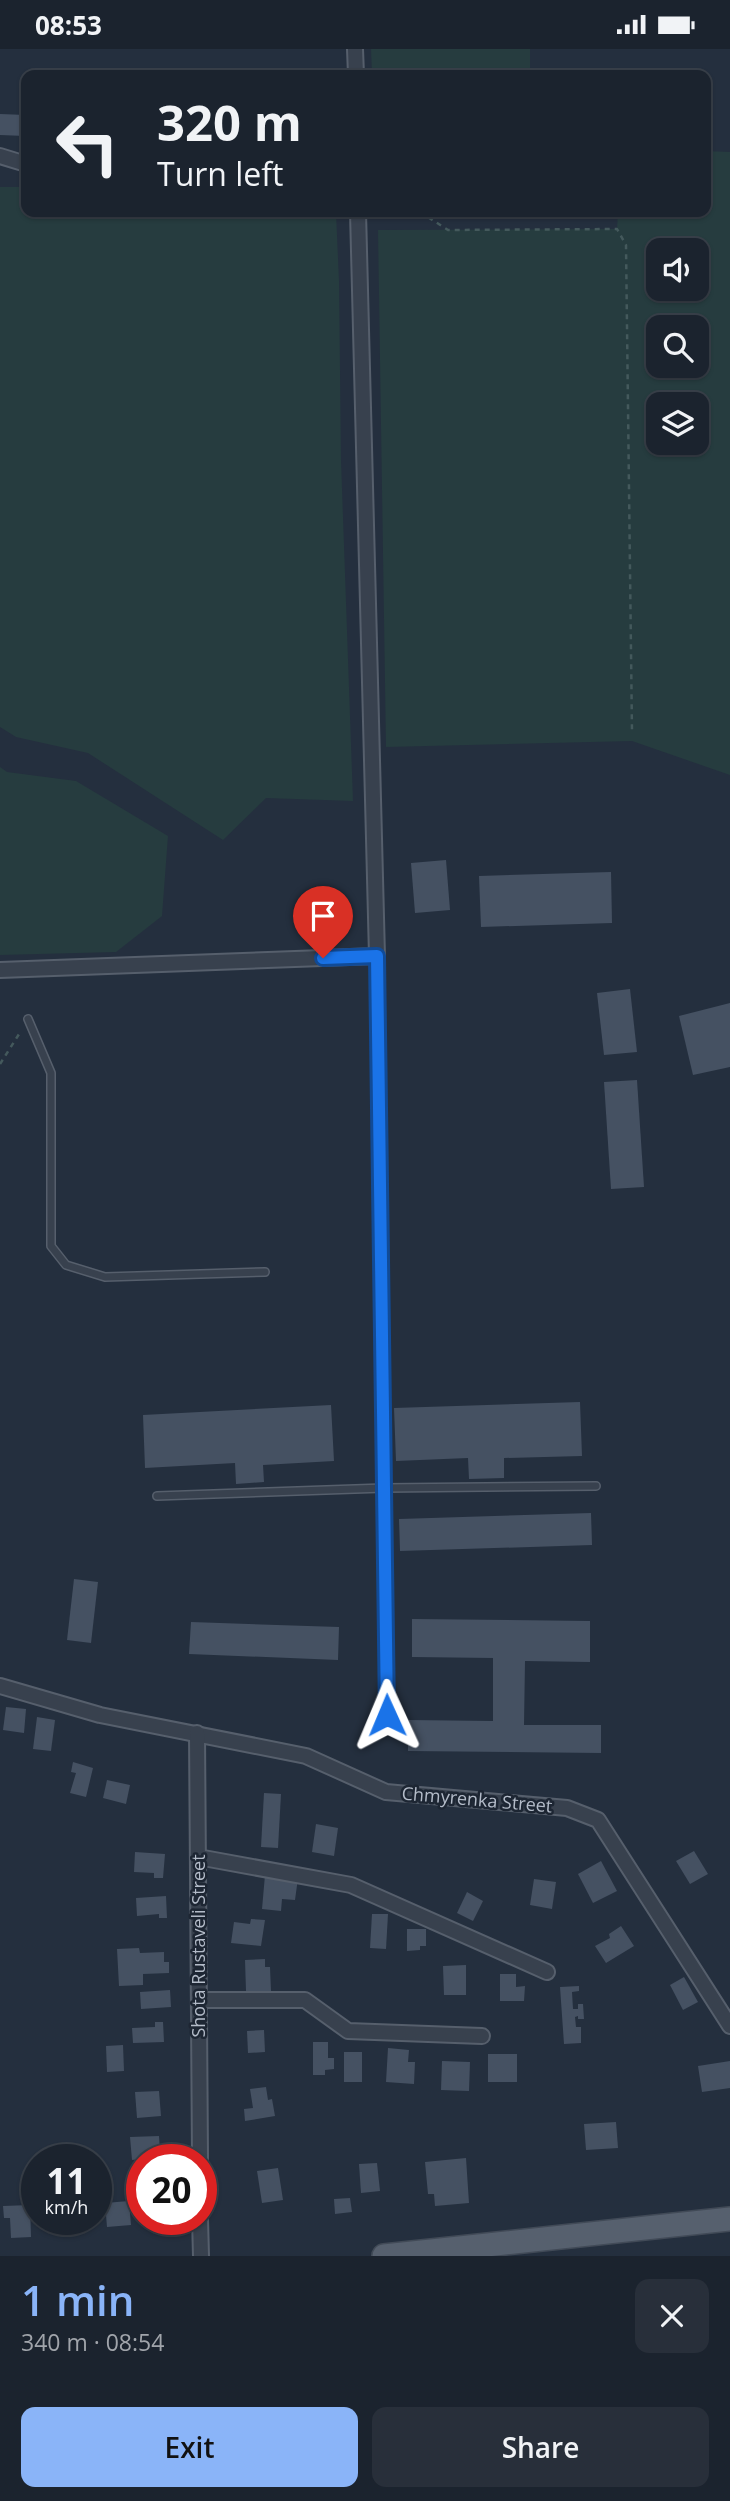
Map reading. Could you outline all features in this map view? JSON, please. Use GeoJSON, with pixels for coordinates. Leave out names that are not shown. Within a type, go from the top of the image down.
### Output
{"type":"FeatureCollection","features":[{"type":"Feature","properties":{"kind":"main road"},"geometry":{"type":"LineString","coordinates":[[384,2256],[529,2248],[730,2219]]}},
{"type":"Feature","properties":{"kind":"street"},"geometry":{"type":"LineString","coordinates":[[355,49],[356,70]]}},
{"type":"Feature","properties":{"kind":"street"},"geometry":{"type":"LineString","coordinates":[[0,156],[21,162]]}},
{"type":"Feature","properties":{"kind":"street"},"geometry":{"type":"LineString","coordinates":[[0,970],[377,956],[358,217]]}},
{"type":"Feature","properties":{"kind":"street","name":"Chmyrenka Street"},"geometry":{"type":"LineString","coordinates":[[0,1686],[100,1715],[306,1756],[386,1792],[567,1808],[598,1820],[730,2026]]}},
{"type":"Feature","properties":{"kind":"street","name":"Shota Rustaveli Street"},"geometry":{"type":"LineString","coordinates":[[197,1733],[200,2144]]}},
{"type":"Feature","properties":{"kind":"street"},"geometry":{"type":"LineString","coordinates":[[198,1857],[351,1885],[547,1972]]}},
{"type":"Feature","properties":{"kind":"street"},"geometry":{"type":"LineString","coordinates":[[199,2000],[305,2000],[348,2031],[482,2036]]}},
{"type":"Feature","properties":{"kind":"street"},"geometry":{"type":"LineString","coordinates":[[201,2235],[201,2256]]}},
{"type":"Feature","properties":{"kind":"lane"},"geometry":{"type":"LineString","coordinates":[[377,956],[387,1715]]}},
{"type":"Feature","properties":{"kind":"lane"},"geometry":{"type":"LineString","coordinates":[[28,1019],[51,1073],[51,1246],[66,1265],[105,1277],[265,1272]]}},
{"type":"Feature","properties":{"kind":"lane"},"geometry":{"type":"LineString","coordinates":[[157,1496],[596,1486]]}},
{"type":"Feature","properties":{"kind":"path"},"geometry":{"type":"LineString","coordinates":[[428,217],[448,230],[617,229],[626,245],[632,732]]}},
{"type":"Feature","properties":{"kind":"path"},"geometry":{"type":"LineString","coordinates":[[0,1063],[28,1019]]}},
{"type":"Feature","properties":{"kind":"green space"},"geometry":{"type":"Polygon","coordinates":[[[371,49],[530,49],[530,70],[372,70],[371,49]]]}},
{"type":"Feature","properties":{"kind":"green space"},"geometry":{"type":"Polygon","coordinates":[[[711,151],[730,152],[730,775],[632,741],[386,747],[378,230],[617,229],[618,217],[711,217],[711,151]]]}},
{"type":"Feature","properties":{"kind":"green space"},"geometry":{"type":"Polygon","coordinates":[[[0,187],[21,187],[21,217],[336,217],[341,460],[353,801],[266,798],[223,840],[88,753],[16,737],[0,727],[0,187]]]}},
{"type":"Feature","properties":{"kind":"green space"},"geometry":{"type":"Polygon","coordinates":[[[0,767],[7,772],[76,781],[168,836],[162,916],[116,952],[0,955],[0,767]]]}},
{"type":"Feature","properties":{"kind":"building"},"geometry":{"type":"Polygon","coordinates":[[[0,114],[21,115],[21,136],[0,135],[0,114]]]}},
{"type":"Feature","properties":{"kind":"building"},"geometry":{"type":"Polygon","coordinates":[[[446,860],[450,910],[415,913],[411,863],[446,860]]]}},
{"type":"Feature","properties":{"kind":"building"},"geometry":{"type":"Polygon","coordinates":[[[611,872],[612,923],[481,927],[479,876],[611,872]]]}},
{"type":"Feature","properties":{"kind":"building"},"geometry":{"type":"Polygon","coordinates":[[[630,989],[637,1052],[604,1055],[597,993],[630,989]]]}},
{"type":"Feature","properties":{"kind":"building"},"geometry":{"type":"Polygon","coordinates":[[[730,1003],[730,1067],[693,1075],[679,1016],[730,1003]]]}},
{"type":"Feature","properties":{"kind":"building"},"geometry":{"type":"Polygon","coordinates":[[[637,1080],[644,1187],[611,1189],[604,1082],[637,1080]]]}},
{"type":"Feature","properties":{"kind":"building"},"geometry":{"type":"Polygon","coordinates":[[[580,1402],[582,1456],[504,1458],[504,1478],[469,1479],[468,1458],[396,1461],[394,1408],[580,1402]]]}},
{"type":"Feature","properties":{"kind":"building"},"geometry":{"type":"Polygon","coordinates":[[[331,1405],[334,1461],[263,1465],[264,1482],[236,1484],[235,1463],[145,1468],[143,1415],[331,1405]]]}},
{"type":"Feature","properties":{"kind":"building"},"geometry":{"type":"Polygon","coordinates":[[[591,1513],[592,1545],[400,1551],[399,1519],[591,1513]]]}},
{"type":"Feature","properties":{"kind":"building"},"geometry":{"type":"Polygon","coordinates":[[[74,1579],[98,1582],[91,1643],[67,1640],[74,1579]]]}},
{"type":"Feature","properties":{"kind":"building"},"geometry":{"type":"Polygon","coordinates":[[[412,1619],[590,1621],[590,1662],[525,1661],[524,1725],[601,1725],[601,1753],[408,1751],[408,1720],[493,1721],[493,1658],[412,1657],[412,1619]]]}},
{"type":"Feature","properties":{"kind":"building"},"geometry":{"type":"Polygon","coordinates":[[[191,1622],[339,1627],[338,1660],[189,1654],[191,1622]]]}},
{"type":"Feature","properties":{"kind":"building"},"geometry":{"type":"Polygon","coordinates":[[[6,1707],[26,1709],[24,1733],[3,1730],[6,1707]]]}},
{"type":"Feature","properties":{"kind":"building"},"geometry":{"type":"Polygon","coordinates":[[[37,1717],[55,1720],[51,1751],[33,1749],[37,1717]]]}},
{"type":"Feature","properties":{"kind":"building"},"geometry":{"type":"Polygon","coordinates":[[[73,1762],[93,1768],[86,1797],[70,1793],[76,1773],[71,1772],[73,1762]]]}},
{"type":"Feature","properties":{"kind":"building"},"geometry":{"type":"Polygon","coordinates":[[[107,1780],[130,1785],[126,1804],[103,1798],[107,1780]]]}},
{"type":"Feature","properties":{"kind":"building"},"geometry":{"type":"Polygon","coordinates":[[[264,1793],[281,1794],[278,1848],[261,1847],[264,1793]]]}},
{"type":"Feature","properties":{"kind":"building"},"geometry":{"type":"Polygon","coordinates":[[[316,1824],[338,1828],[334,1856],[312,1852],[316,1824]]]}},
{"type":"Feature","properties":{"kind":"building"},"geometry":{"type":"Polygon","coordinates":[[[694,1851],[708,1874],[690,1884],[676,1861],[694,1851]]]}},
{"type":"Feature","properties":{"kind":"building"},"geometry":{"type":"Polygon","coordinates":[[[135,1852],[165,1854],[163,1878],[154,1878],[154,1873],[134,1872],[135,1852]]]}},
{"type":"Feature","properties":{"kind":"building"},"geometry":{"type":"Polygon","coordinates":[[[601,1861],[617,1891],[593,1903],[578,1874],[601,1861]]]}},
{"type":"Feature","properties":{"kind":"building"},"geometry":{"type":"Polygon","coordinates":[[[265,1875],[298,1878],[295,1900],[282,1899],[281,1911],[262,1909],[265,1875]]]}},
{"type":"Feature","properties":{"kind":"building"},"geometry":{"type":"Polygon","coordinates":[[[534,1879],[556,1882],[552,1909],[530,1905],[534,1879]]]}},
{"type":"Feature","properties":{"kind":"building"},"geometry":{"type":"Polygon","coordinates":[[[467,1892],[483,1901],[473,1921],[457,1913],[467,1892]]]}},
{"type":"Feature","properties":{"kind":"building"},"geometry":{"type":"Polygon","coordinates":[[[166,1896],[167,1918],[159,1918],[159,1914],[137,1916],[136,1898],[166,1896]]]}},
{"type":"Feature","properties":{"kind":"building"},"geometry":{"type":"Polygon","coordinates":[[[372,1914],[388,1914],[386,1949],[370,1948],[372,1914]]]}},
{"type":"Feature","properties":{"kind":"building"},"geometry":{"type":"Polygon","coordinates":[[[251,1919],[265,1920],[261,1946],[231,1943],[234,1922],[250,1924],[251,1919]]]}},
{"type":"Feature","properties":{"kind":"building"},"geometry":{"type":"Polygon","coordinates":[[[621,1926],[634,1946],[606,1963],[595,1946],[610,1938],[609,1934],[621,1926]]]}},
{"type":"Feature","properties":{"kind":"building"},"geometry":{"type":"Polygon","coordinates":[[[407,1929],[426,1929],[426,1946],[420,1946],[420,1950],[407,1951],[407,1929]]]}},
{"type":"Feature","properties":{"kind":"building"},"geometry":{"type":"Polygon","coordinates":[[[139,1948],[140,1953],[164,1952],[164,1962],[169,1962],[169,1973],[143,1974],[143,1985],[119,1986],[117,1949],[139,1948]]]}},
{"type":"Feature","properties":{"kind":"building"},"geometry":{"type":"Polygon","coordinates":[[[265,1959],[265,1967],[270,1967],[271,1991],[246,1991],[245,1960],[265,1959]]]}},
{"type":"Feature","properties":{"kind":"building"},"geometry":{"type":"Polygon","coordinates":[[[466,1965],[466,1995],[444,1995],[443,1966],[466,1965]]]}},
{"type":"Feature","properties":{"kind":"building"},"geometry":{"type":"Polygon","coordinates":[[[500,1974],[516,1974],[516,1987],[525,1986],[524,2001],[500,2001],[500,1974]]]}},
{"type":"Feature","properties":{"kind":"building"},"geometry":{"type":"Polygon","coordinates":[[[684,1977],[698,2002],[683,2010],[670,1985],[684,1977]]]}},
{"type":"Feature","properties":{"kind":"building"},"geometry":{"type":"Polygon","coordinates":[[[579,1986],[579,1991],[572,1992],[573,2009],[578,2009],[578,2004],[583,2004],[584,2019],[575,2017],[576,2027],[581,2027],[581,2043],[564,2044],[560,1987],[579,1986]]]}},
{"type":"Feature","properties":{"kind":"building"},"geometry":{"type":"Polygon","coordinates":[[[170,1990],[171,2007],[141,2009],[140,1992],[170,1990]]]}},
{"type":"Feature","properties":{"kind":"building"},"geometry":{"type":"Polygon","coordinates":[[[155,2022],[163,2022],[164,2042],[133,2043],[132,2028],[155,2027],[155,2022]]]}},
{"type":"Feature","properties":{"kind":"building"},"geometry":{"type":"Polygon","coordinates":[[[264,2030],[265,2052],[248,2053],[247,2031],[264,2030]]]}},
{"type":"Feature","properties":{"kind":"building"},"geometry":{"type":"Polygon","coordinates":[[[313,2042],[328,2042],[328,2058],[334,2058],[334,2069],[325,2070],[325,2075],[313,2075],[313,2042]]]}},
{"type":"Feature","properties":{"kind":"building"},"geometry":{"type":"Polygon","coordinates":[[[123,2045],[124,2071],[107,2072],[106,2046],[123,2045]]]}},
{"type":"Feature","properties":{"kind":"building"},"geometry":{"type":"Polygon","coordinates":[[[388,2048],[409,2050],[408,2062],[415,2062],[414,2084],[386,2082],[388,2048]]]}},
{"type":"Feature","properties":{"kind":"building"},"geometry":{"type":"Polygon","coordinates":[[[344,2052],[362,2052],[362,2082],[344,2082],[344,2052]]]}},
{"type":"Feature","properties":{"kind":"building"},"geometry":{"type":"Polygon","coordinates":[[[488,2054],[517,2054],[517,2082],[488,2082],[488,2054]]]}},
{"type":"Feature","properties":{"kind":"building"},"geometry":{"type":"Polygon","coordinates":[[[442,2061],[470,2062],[469,2091],[441,2090],[442,2061]]]}},
{"type":"Feature","properties":{"kind":"building"},"geometry":{"type":"Polygon","coordinates":[[[730,2061],[730,2088],[702,2092],[698,2066],[730,2061]]]}},
{"type":"Feature","properties":{"kind":"building"},"geometry":{"type":"Polygon","coordinates":[[[266,2087],[268,2100],[272,2099],[275,2116],[245,2121],[244,2109],[253,2108],[250,2089],[266,2087]]]}},
{"type":"Feature","properties":{"kind":"building"},"geometry":{"type":"Polygon","coordinates":[[[159,2091],[161,2116],[137,2118],[135,2092],[159,2091]]]}},
{"type":"Feature","properties":{"kind":"building"},"geometry":{"type":"Polygon","coordinates":[[[616,2122],[618,2148],[586,2150],[584,2124],[616,2122]]]}},
{"type":"Feature","properties":{"kind":"building"},"geometry":{"type":"Polygon","coordinates":[[[159,2136],[160,2144],[131,2144],[130,2137],[159,2136]]]}},
{"type":"Feature","properties":{"kind":"building"},"geometry":{"type":"Polygon","coordinates":[[[466,2158],[469,2203],[435,2206],[434,2194],[428,2194],[425,2162],[466,2158]]]}},
{"type":"Feature","properties":{"kind":"building"},"geometry":{"type":"Polygon","coordinates":[[[377,2163],[380,2191],[361,2193],[359,2164],[377,2163]]]}},
{"type":"Feature","properties":{"kind":"building"},"geometry":{"type":"Polygon","coordinates":[[[278,2168],[283,2200],[262,2203],[257,2171],[278,2168]]]}},
{"type":"Feature","properties":{"kind":"building"},"geometry":{"type":"Polygon","coordinates":[[[350,2198],[352,2212],[335,2214],[334,2199],[350,2198]]]}},
{"type":"Feature","properties":{"kind":"building"},"geometry":{"type":"Polygon","coordinates":[[[126,2201],[126,2225],[112,2227],[112,2202],[126,2201]]]}},
{"type":"Feature","properties":{"kind":"building"},"geometry":{"type":"Polygon","coordinates":[[[21,2205],[21,2235],[31,2237],[11,2238],[10,2218],[4,2218],[3,2206],[21,2205]]]}},
{"type":"Feature","properties":{"kind":"route"},"geometry":{"type":"LineString","coordinates":[[323,958],[377,956],[387,1715]]}}]}
